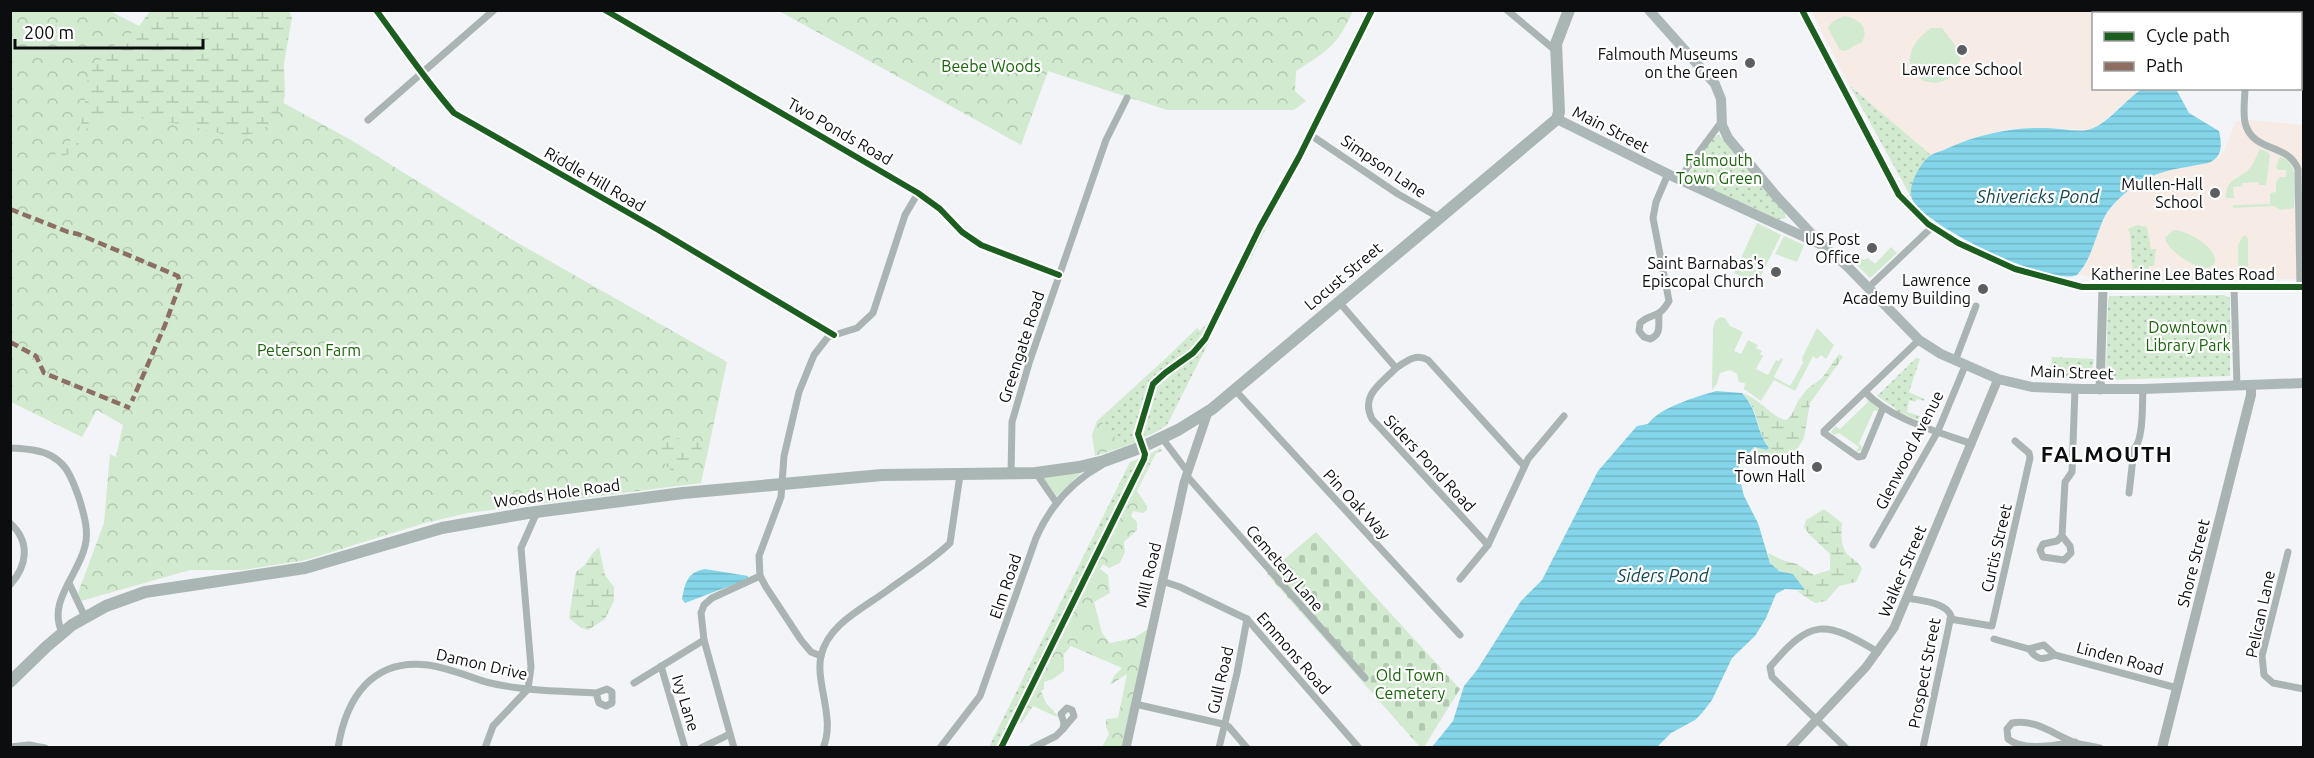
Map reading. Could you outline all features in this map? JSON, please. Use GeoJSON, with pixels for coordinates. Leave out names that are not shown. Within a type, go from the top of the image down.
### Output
{"type":"FeatureCollection","features":[{"type":"Feature","properties":{"kind":"highway"},"geometry":{"type":"LineString","coordinates":[[1557,119],[1559,112],[1556,51],[1558,35],[1569,10]]}},
{"type":"Feature","properties":{"kind":"highway","name":"Locust Street"},"geometry":{"type":"LineString","coordinates":[[1142,447],[1208,412],[1557,119]]}},
{"type":"Feature","properties":{"kind":"highway","name":"Woods Hole Road"},"geometry":{"type":"LineString","coordinates":[[10,682],[62,632],[117,601],[145,592],[305,568],[442,528],[537,511],[683,493],[882,475],[1036,473],[1087,466],[1142,447]]}},
{"type":"Feature","properties":{"kind":"main road"},"geometry":{"type":"LineString","coordinates":[[1649,10],[1715,84],[1721,99],[1722,120],[1728,138],[1822,245]]}},
{"type":"Feature","properties":{"kind":"main road","name":"Main Street"},"geometry":{"type":"LineString","coordinates":[[1557,119],[1668,174],[1822,245],[1919,340],[1960,364],[1998,379],[2032,387],[2100,390],[2304,383]]}},
{"type":"Feature","properties":{"kind":"main road"},"geometry":{"type":"LineString","coordinates":[[1786,206],[1794,233]]}},
{"type":"Feature","properties":{"kind":"main road","name":"Shore Street"},"geometry":{"type":"LineString","coordinates":[[2162,747],[2251,395],[2251,386]]}},
{"type":"Feature","properties":{"kind":"street","name":"Riddle Hill Road"},"geometry":{"type":"LineString","coordinates":[[375,10],[423,72],[436,93],[454,113],[655,228],[834,335]]}},
{"type":"Feature","properties":{"kind":"street"},"geometry":{"type":"LineString","coordinates":[[368,120],[494,10]]}},
{"type":"Feature","properties":{"kind":"street","name":"Two Ponds Road"},"geometry":{"type":"LineString","coordinates":[[605,10],[918,193],[940,209],[962,232],[981,245],[1059,275]]}},
{"type":"Feature","properties":{"kind":"street"},"geometry":{"type":"LineString","coordinates":[[1507,10],[1556,51]]}},
{"type":"Feature","properties":{"kind":"street","name":"Katherine Lee Bates Road"},"geometry":{"type":"LineString","coordinates":[[1802,10],[1896,189],[1932,227],[1964,247],[2005,265],[2068,284],[2103,288],[2302,287]]}},
{"type":"Feature","properties":{"kind":"street"},"geometry":{"type":"LineString","coordinates":[[2245,90],[2245,121],[2250,134],[2262,144],[2289,155],[2298,169],[2302,287]]}},
{"type":"Feature","properties":{"kind":"street","name":"Greengate Road"},"geometry":{"type":"LineString","coordinates":[[1011,474],[1010,447],[1016,404],[1106,140],[1127,98]]}},
{"type":"Feature","properties":{"kind":"street"},"geometry":{"type":"LineString","coordinates":[[1679,179],[1722,120]]}},
{"type":"Feature","properties":{"kind":"street","name":"Simpson Lane"},"geometry":{"type":"LineString","coordinates":[[1315,138],[1398,194],[1438,217]]}},
{"type":"Feature","properties":{"kind":"street"},"geometry":{"type":"LineString","coordinates":[[1659,315],[1670,299],[1653,218],[1656,202],[1668,174]]}},
{"type":"Feature","properties":{"kind":"street"},"geometry":{"type":"LineString","coordinates":[[821,656],[811,652],[801,640],[760,576],[759,556],[778,506],[784,456],[799,392],[814,355],[822,343],[834,335],[857,328],[873,313],[905,215],[918,193]]}},
{"type":"Feature","properties":{"kind":"street"},"geometry":{"type":"LineString","coordinates":[[1868,288],[1932,227]]}},
{"type":"Feature","properties":{"kind":"street"},"geometry":{"type":"LineString","coordinates":[[2100,390],[2103,288]]}},
{"type":"Feature","properties":{"kind":"street"},"geometry":{"type":"LineString","coordinates":[[2234,288],[2237,386]]}},
{"type":"Feature","properties":{"kind":"street"},"geometry":{"type":"LineString","coordinates":[[1339,302],[1396,368]]}},
{"type":"Feature","properties":{"kind":"street","name":"Glenwood Avenue"},"geometry":{"type":"LineString","coordinates":[[1873,545],[1938,431],[1976,306]]}},
{"type":"Feature","properties":{"kind":"street"},"geometry":{"type":"LineString","coordinates":[[1883,408],[1863,456],[1858,457],[1824,434],[1824,431],[1919,340]]}},
{"type":"Feature","properties":{"kind":"street","name":"Siders Pond Road"},"geometry":{"type":"LineString","coordinates":[[1488,545],[1372,419],[1367,408],[1372,392],[1396,368],[1413,358],[1421,357],[1428,360],[1524,466]]}},
{"type":"Feature","properties":{"kind":"street","name":"Walker Street"},"geometry":{"type":"LineString","coordinates":[[1790,747],[1878,652],[1894,628],[1998,379]]}},
{"type":"Feature","properties":{"kind":"street"},"geometry":{"type":"LineString","coordinates":[[2062,536],[2070,546],[2069,556],[2064,560],[2045,559],[2040,553],[2043,543],[2059,541],[2062,536],[2065,482],[2072,472],[2076,389]]}},
{"type":"Feature","properties":{"kind":"street"},"geometry":{"type":"LineString","coordinates":[[2129,493],[2134,449],[2138,445],[2142,421],[2143,389]]}},
{"type":"Feature","properties":{"kind":"street","name":"Pin Oak Way"},"geometry":{"type":"LineString","coordinates":[[1235,390],[1460,635]]}},
{"type":"Feature","properties":{"kind":"street"},"geometry":{"type":"LineString","coordinates":[[1865,392],[1883,408],[1972,444]]}},
{"type":"Feature","properties":{"kind":"street","name":"Mill Road"},"geometry":{"type":"LineString","coordinates":[[1126,747],[1187,473],[1208,412]]}},
{"type":"Feature","properties":{"kind":"street"},"geometry":{"type":"LineString","coordinates":[[1460,579],[1488,545],[1524,466],[1564,416]]}},
{"type":"Feature","properties":{"kind":"street","name":"Cemetery Lane"},"geometry":{"type":"LineString","coordinates":[[1162,438],[1187,473],[1365,678]]}},
{"type":"Feature","properties":{"kind":"street","name":"Curtis Street"},"geometry":{"type":"LineString","coordinates":[[1950,618],[1992,626],[2030,458],[2029,453],[2014,441]]}},
{"type":"Feature","properties":{"kind":"street"},"geometry":{"type":"LineString","coordinates":[[10,448],[37,451],[57,458],[73,480],[84,512],[87,539],[57,615],[62,632]]}},
{"type":"Feature","properties":{"kind":"street","name":"Elm Road"},"geometry":{"type":"LineString","coordinates":[[940,747],[980,696],[1036,538],[1047,515],[1056,502],[1083,477],[1122,455]]}},
{"type":"Feature","properties":{"kind":"street"},"geometry":{"type":"LineString","coordinates":[[1036,473],[1056,502]]}},
{"type":"Feature","properties":{"kind":"street"},"geometry":{"type":"LineString","coordinates":[[823,747],[826,740],[827,719],[821,656],[825,645],[842,624],[950,543],[960,475]]}},
{"type":"Feature","properties":{"kind":"street"},"geometry":{"type":"LineString","coordinates":[[485,747],[493,726],[528,688],[531,667],[521,548],[537,511]]}},
{"type":"Feature","properties":{"kind":"street"},"geometry":{"type":"LineString","coordinates":[[10,523],[18,533],[26,555],[23,567],[10,585]]}},
{"type":"Feature","properties":{"kind":"street","name":"Pelican Lane"},"geometry":{"type":"LineString","coordinates":[[2288,552],[2262,656],[2262,669],[2264,675],[2274,683],[2304,689]]}},
{"type":"Feature","properties":{"kind":"street"},"geometry":{"type":"LineString","coordinates":[[734,747],[704,640],[701,613],[704,605],[712,598],[760,576]]}},
{"type":"Feature","properties":{"kind":"street","name":"Emmons Road"},"geometry":{"type":"LineString","coordinates":[[1162,581],[1180,587],[1247,619],[1359,747]]}},
{"type":"Feature","properties":{"kind":"street"},"geometry":{"type":"LineString","coordinates":[[69,583],[85,617]]}},
{"type":"Feature","properties":{"kind":"street","name":"Prospect Street"},"geometry":{"type":"LineString","coordinates":[[1908,598],[1946,608],[1950,612],[1923,747]]}},
{"type":"Feature","properties":{"kind":"street","name":"Gull Road"},"geometry":{"type":"LineString","coordinates":[[1219,747],[1247,619]]}},
{"type":"Feature","properties":{"kind":"street"},"geometry":{"type":"LineString","coordinates":[[1846,747],[1772,677],[1771,665],[1803,634],[1816,628],[1838,632],[1878,652]]}},
{"type":"Feature","properties":{"kind":"street","name":"Linden Road"},"geometry":{"type":"LineString","coordinates":[[1994,639],[2029,649],[2039,659],[2044,660],[2055,655]]}},
{"type":"Feature","properties":{"kind":"street"},"geometry":{"type":"LineString","coordinates":[[634,683],[704,640]]}},
{"type":"Feature","properties":{"kind":"street","name":"Linden Road"},"geometry":{"type":"LineString","coordinates":[[2029,649],[2044,645],[2055,655],[2177,687]]}},
{"type":"Feature","properties":{"kind":"street","name":"Damon Drive"},"geometry":{"type":"LineString","coordinates":[[338,747],[346,713],[358,692],[372,678],[385,670],[427,665],[460,672],[487,682],[528,688],[596,693]]}},
{"type":"Feature","properties":{"kind":"street","name":"Ivy Lane"},"geometry":{"type":"LineString","coordinates":[[661,666],[686,747]]}},
{"type":"Feature","properties":{"kind":"street"},"geometry":{"type":"LineString","coordinates":[[1135,704],[1223,724],[1229,727],[1247,747]]}},
{"type":"Feature","properties":{"kind":"street"},"geometry":{"type":"LineString","coordinates":[[2075,742],[2050,746],[2016,744],[2008,739],[2007,729],[2012,723],[2026,723],[2052,731],[2075,742],[2100,747]]}},
{"type":"Feature","properties":{"kind":"street"},"geometry":{"type":"LineString","coordinates":[[1032,747],[1056,736],[1063,729]]}},
{"type":"Feature","properties":{"kind":"street"},"geometry":{"type":"LineString","coordinates":[[701,747],[730,734]]}},
{"type":"Feature","properties":{"kind":"street"},"geometry":{"type":"LineString","coordinates":[[10,747],[29,745],[45,747]]}},
{"type":"Feature","properties":{"kind":"shaded area","name":"Lawrence School"},"geometry":{"type":"Polygon","coordinates":[[[2174,10],[2175,12],[2092,12],[2092,90],[2146,90],[2138,91],[2098,126],[2089,130],[2008,129],[1973,138],[1931,155],[1850,86],[1811,11],[2174,10]]]}},
{"type":"Feature","properties":{"kind":"shaded area","name":"Mullen-Hall School"},"geometry":{"type":"Polygon","coordinates":[[[2236,121],[2303,125],[2303,279],[2105,281],[2079,274],[2084,268],[2104,217],[2135,184],[2159,172],[2215,160],[2224,151],[2236,121]]]}},
{"type":"Feature","properties":{"kind":"green space","name":"Peterson Farm"},"geometry":{"type":"Polygon","coordinates":[[[10,11],[110,11],[351,140],[511,239],[727,362],[701,483],[468,513],[425,523],[306,560],[243,570],[190,570],[81,601],[78,593],[104,523],[110,454],[116,457],[123,425],[97,410],[82,437],[11,402],[10,11]]]}},
{"type":"Feature","properties":{"kind":"green space"},"geometry":{"type":"Polygon","coordinates":[[[150,11],[289,11],[292,18],[284,64],[283,105],[267,126],[260,131],[238,138],[187,125],[133,117],[104,116],[91,120],[80,142],[71,152],[57,158],[47,159],[63,150],[79,130],[85,109],[85,88],[91,71],[112,47],[137,29],[150,11]]]}},
{"type":"Feature","properties":{"kind":"green space","name":"Beebe Woods"},"geometry":{"type":"Polygon","coordinates":[[[779,11],[1353,11],[1342,32],[1331,46],[1296,71],[1295,91],[1306,101],[1294,110],[1167,110],[1048,71],[1021,145],[779,11]]]}},
{"type":"Feature","properties":{"kind":"green space"},"geometry":{"type":"Polygon","coordinates":[[[1844,16],[1858,21],[1865,32],[1862,42],[1845,51],[1840,50],[1828,28],[1833,21],[1844,16]]]}},
{"type":"Feature","properties":{"kind":"green space"},"geometry":{"type":"Polygon","coordinates":[[[1931,28],[1942,28],[1961,53],[1954,73],[1937,83],[1922,80],[1910,67],[1910,54],[1914,44],[1931,28]]]}},
{"type":"Feature","properties":{"kind":"green space"},"geometry":{"type":"Polygon","coordinates":[[[1850,86],[1931,155],[1917,174],[1911,197],[1850,86]]]}},
{"type":"Feature","properties":{"kind":"green space","name":"Falmouth Town Green"},"geometry":{"type":"Polygon","coordinates":[[[1719,135],[1783,209],[1786,218],[1776,220],[1689,179],[1688,175],[1714,136],[1719,135]]]}},
{"type":"Feature","properties":{"kind":"green space"},"geometry":{"type":"Polygon","coordinates":[[[2260,149],[2270,155],[2266,185],[2259,185],[2258,182],[2242,183],[2242,186],[2233,187],[2234,198],[2226,198],[2228,186],[2250,168],[2260,149]]]}},
{"type":"Feature","properties":{"kind":"green space"},"geometry":{"type":"Polygon","coordinates":[[[2280,157],[2291,164],[2295,178],[2294,208],[2280,210],[2274,206],[2233,208],[2233,205],[2270,204],[2270,193],[2276,192],[2276,182],[2280,177],[2286,177],[2286,170],[2278,170],[2276,167],[2280,157]]]}},
{"type":"Feature","properties":{"kind":"green space"},"geometry":{"type":"Polygon","coordinates":[[[1292,160],[1299,163],[1167,425],[1122,446],[1100,420],[1202,329],[1216,312],[1292,160]]]}},
{"type":"Feature","properties":{"kind":"green space"},"geometry":{"type":"Polygon","coordinates":[[[1757,223],[1781,235],[1757,284],[1734,273],[1757,223]]]}},
{"type":"Feature","properties":{"kind":"green space"},"geometry":{"type":"Polygon","coordinates":[[[2137,225],[2147,227],[2151,249],[2156,249],[2154,266],[2149,266],[2149,277],[2133,278],[2128,229],[2137,225]]]}},
{"type":"Feature","properties":{"kind":"green space"},"geometry":{"type":"Polygon","coordinates":[[[2173,230],[2200,240],[2211,251],[2215,263],[2202,268],[2180,256],[2166,242],[2165,238],[2173,230]]]}},
{"type":"Feature","properties":{"kind":"green space"},"geometry":{"type":"Polygon","coordinates":[[[1784,236],[1804,245],[1797,262],[1775,254],[1784,236]]]}},
{"type":"Feature","properties":{"kind":"green space"},"geometry":{"type":"Polygon","coordinates":[[[2243,236],[2248,239],[2248,280],[2241,280],[2238,277],[2238,245],[2243,236]]]}},
{"type":"Feature","properties":{"kind":"green space"},"geometry":{"type":"Polygon","coordinates":[[[1891,247],[1897,253],[1870,278],[1856,264],[1861,257],[1864,260],[1868,258],[1875,264],[1891,247]]]}},
{"type":"Feature","properties":{"kind":"green space","name":"Downtown Library Park"},"geometry":{"type":"Polygon","coordinates":[[[2224,295],[2230,298],[2230,376],[2109,380],[2106,378],[2108,300],[2110,296],[2224,295]]]}},
{"type":"Feature","properties":{"kind":"green space"},"geometry":{"type":"Polygon","coordinates":[[[1720,317],[1725,318],[1730,326],[1743,332],[1734,351],[1741,354],[1748,340],[1758,345],[1756,348],[1762,351],[1760,354],[1763,356],[1756,369],[1768,375],[1776,360],[1783,359],[1774,377],[1790,386],[1803,363],[1802,358],[1817,328],[1834,345],[1824,363],[1826,359],[1821,355],[1817,359],[1813,356],[1795,391],[1774,380],[1761,401],[1744,389],[1745,383],[1739,382],[1737,374],[1730,370],[1720,373],[1717,384],[1712,390],[1713,329],[1715,321],[1720,317]]]}},
{"type":"Feature","properties":{"kind":"green space"},"geometry":{"type":"Polygon","coordinates":[[[1197,328],[1203,334],[1137,437],[1138,442],[1095,456],[1092,435],[1097,421],[1197,328]]]}},
{"type":"Feature","properties":{"kind":"green space"},"geometry":{"type":"Polygon","coordinates":[[[1839,354],[1843,357],[1810,403],[1804,438],[1798,448],[1788,456],[1773,458],[1764,457],[1752,450],[1754,447],[1767,450],[1769,448],[1752,406],[1742,393],[1786,420],[1791,416],[1807,389],[1822,378],[1839,354]]]}},
{"type":"Feature","properties":{"kind":"green space"},"geometry":{"type":"Polygon","coordinates":[[[2052,357],[2094,359],[2091,378],[2050,379],[2052,357]]]}},
{"type":"Feature","properties":{"kind":"green space"},"geometry":{"type":"Polygon","coordinates":[[[1916,358],[1920,359],[1909,392],[1924,401],[1909,400],[1907,412],[1920,416],[1918,420],[1896,411],[1877,396],[1916,358]]]}},
{"type":"Feature","properties":{"kind":"green space"},"geometry":{"type":"Polygon","coordinates":[[[1866,398],[1879,409],[1874,410],[1859,443],[1863,449],[1858,452],[1856,451],[1859,447],[1839,433],[1834,435],[1831,432],[1835,426],[1840,429],[1868,402],[1866,398]]]}},
{"type":"Feature","properties":{"kind":"green space"},"geometry":{"type":"Polygon","coordinates":[[[671,437],[699,442],[702,449],[688,462],[672,471],[665,465],[661,447],[661,441],[671,437]]]}},
{"type":"Feature","properties":{"kind":"green space"},"geometry":{"type":"Polygon","coordinates":[[[1160,448],[1162,451],[1156,453],[1137,491],[1147,506],[1147,510],[1143,513],[1133,511],[1131,516],[1137,522],[1137,530],[1124,542],[1125,552],[1120,563],[1109,568],[1103,564],[1100,569],[1108,575],[1110,593],[1094,602],[1102,633],[1110,643],[1134,638],[1148,629],[1123,747],[1102,747],[1109,734],[1106,719],[1118,718],[1127,674],[1110,685],[1114,676],[1122,668],[1071,646],[1064,654],[1064,671],[1044,682],[1044,689],[1041,691],[1046,703],[1058,716],[1033,706],[1021,724],[1018,718],[1148,455],[1160,448]]]}},
{"type":"Feature","properties":{"kind":"green space"},"geometry":{"type":"Polygon","coordinates":[[[1151,455],[1005,747],[989,747],[1130,462],[1151,455]]]}},
{"type":"Feature","properties":{"kind":"green space"},"geometry":{"type":"Polygon","coordinates":[[[1082,472],[1057,496],[1044,479],[1044,477],[1082,472]]]}},
{"type":"Feature","properties":{"kind":"green space"},"geometry":{"type":"Polygon","coordinates":[[[1824,509],[1842,523],[1841,536],[1844,549],[1862,569],[1856,582],[1839,586],[1826,601],[1815,603],[1797,591],[1801,591],[1795,576],[1774,567],[1768,553],[1797,564],[1814,575],[1830,570],[1830,554],[1804,527],[1806,520],[1824,509]]]}},
{"type":"Feature","properties":{"kind":"green space","name":"Old Town Cemetery"},"geometry":{"type":"Polygon","coordinates":[[[1316,532],[1460,689],[1424,747],[1420,747],[1267,574],[1316,532]]]}},
{"type":"Feature","properties":{"kind":"green space"},"geometry":{"type":"Polygon","coordinates":[[[599,547],[605,575],[614,587],[614,601],[605,619],[588,630],[581,628],[569,618],[576,572],[585,565],[599,547]]]}},
{"type":"Feature","properties":{"kind":"water","name":"Shivericks Pond"},"geometry":{"type":"Polygon","coordinates":[[[2141,90],[2177,90],[2189,113],[2219,131],[2221,146],[2219,154],[2208,163],[2163,172],[2143,180],[2123,195],[2105,217],[2088,258],[2077,275],[2063,276],[2042,272],[1989,252],[1939,224],[1921,211],[1912,199],[1913,181],[1923,163],[1933,154],[1972,139],[2008,130],[2046,128],[2087,130],[2108,119],[2141,90]]]}},
{"type":"Feature","properties":{"kind":"water","name":"Siders Pond"},"geometry":{"type":"Polygon","coordinates":[[[1716,391],[1742,393],[1752,407],[1769,448],[1767,450],[1754,447],[1739,466],[1744,496],[1758,523],[1770,563],[1779,571],[1793,574],[1805,590],[1785,589],[1776,594],[1755,636],[1732,658],[1712,700],[1702,713],[1695,720],[1671,733],[1657,747],[1432,747],[1453,721],[1464,686],[1477,670],[1521,601],[1542,580],[1598,471],[1637,426],[1648,424],[1661,413],[1679,403],[1716,391]]]}},
{"type":"Feature","properties":{"kind":"water"},"geometry":{"type":"Polygon","coordinates":[[[699,570],[748,576],[748,579],[685,603],[682,599],[688,579],[699,570]]]}},
{"type":"Feature","properties":{"kind":"marked path"},"geometry":{"type":"LineString","coordinates":[[10,209],[78,234],[178,276],[180,284],[165,325],[132,401]]}},
{"type":"Feature","properties":{"kind":"marked path"},"geometry":{"type":"LineString","coordinates":[[10,342],[36,356],[44,373],[130,408]]}},
{"type":"Feature","properties":{"kind":"cycle path"},"geometry":{"type":"LineString","coordinates":[[376,10],[454,113],[655,228],[834,335]]}},
{"type":"Feature","properties":{"kind":"cycle path"},"geometry":{"type":"LineString","coordinates":[[605,10],[918,193],[940,209],[962,232],[981,245],[1059,275]]}},
{"type":"Feature","properties":{"kind":"cycle path"},"geometry":{"type":"LineString","coordinates":[[1001,748],[1144,459],[1145,454],[1138,434],[1153,384],[1193,353],[1205,339],[1372,10]]}},
{"type":"Feature","properties":{"kind":"cycle path"},"geometry":{"type":"LineString","coordinates":[[1802,10],[1899,195],[1928,224],[1958,243],[2015,269],[2082,287],[2304,287]]}},
{"type":"Feature","properties":{"kind":"place","name":"Lawrence School"},"geometry":{"type":"Point","coordinates":[1962,50]}},
{"type":"Feature","properties":{"kind":"place","name":"Falmouth Museums on the Green"},"geometry":{"type":"Point","coordinates":[1750,63]}},
{"type":"Feature","properties":{"kind":"place","name":"Mullen-Hall School"},"geometry":{"type":"Point","coordinates":[2215,193]}},
{"type":"Feature","properties":{"kind":"place","name":"US Post Office"},"geometry":{"type":"Point","coordinates":[1872,248]}},
{"type":"Feature","properties":{"kind":"place","name":"Saint Barnabas's Episcopal Church"},"geometry":{"type":"Point","coordinates":[1776,272]}},
{"type":"Feature","properties":{"kind":"place","name":"Lawrence Academy Building"},"geometry":{"type":"Point","coordinates":[1983,289]}},
{"type":"Feature","properties":{"kind":"place","name":"Falmouth Town Hall"},"geometry":{"type":"Point","coordinates":[1817,467]}},
{"type":"Feature","properties":{"kind":"district","name":"FALMOUTH"},"geometry":{"type":"Point","coordinates":[2107,454]}}]}
